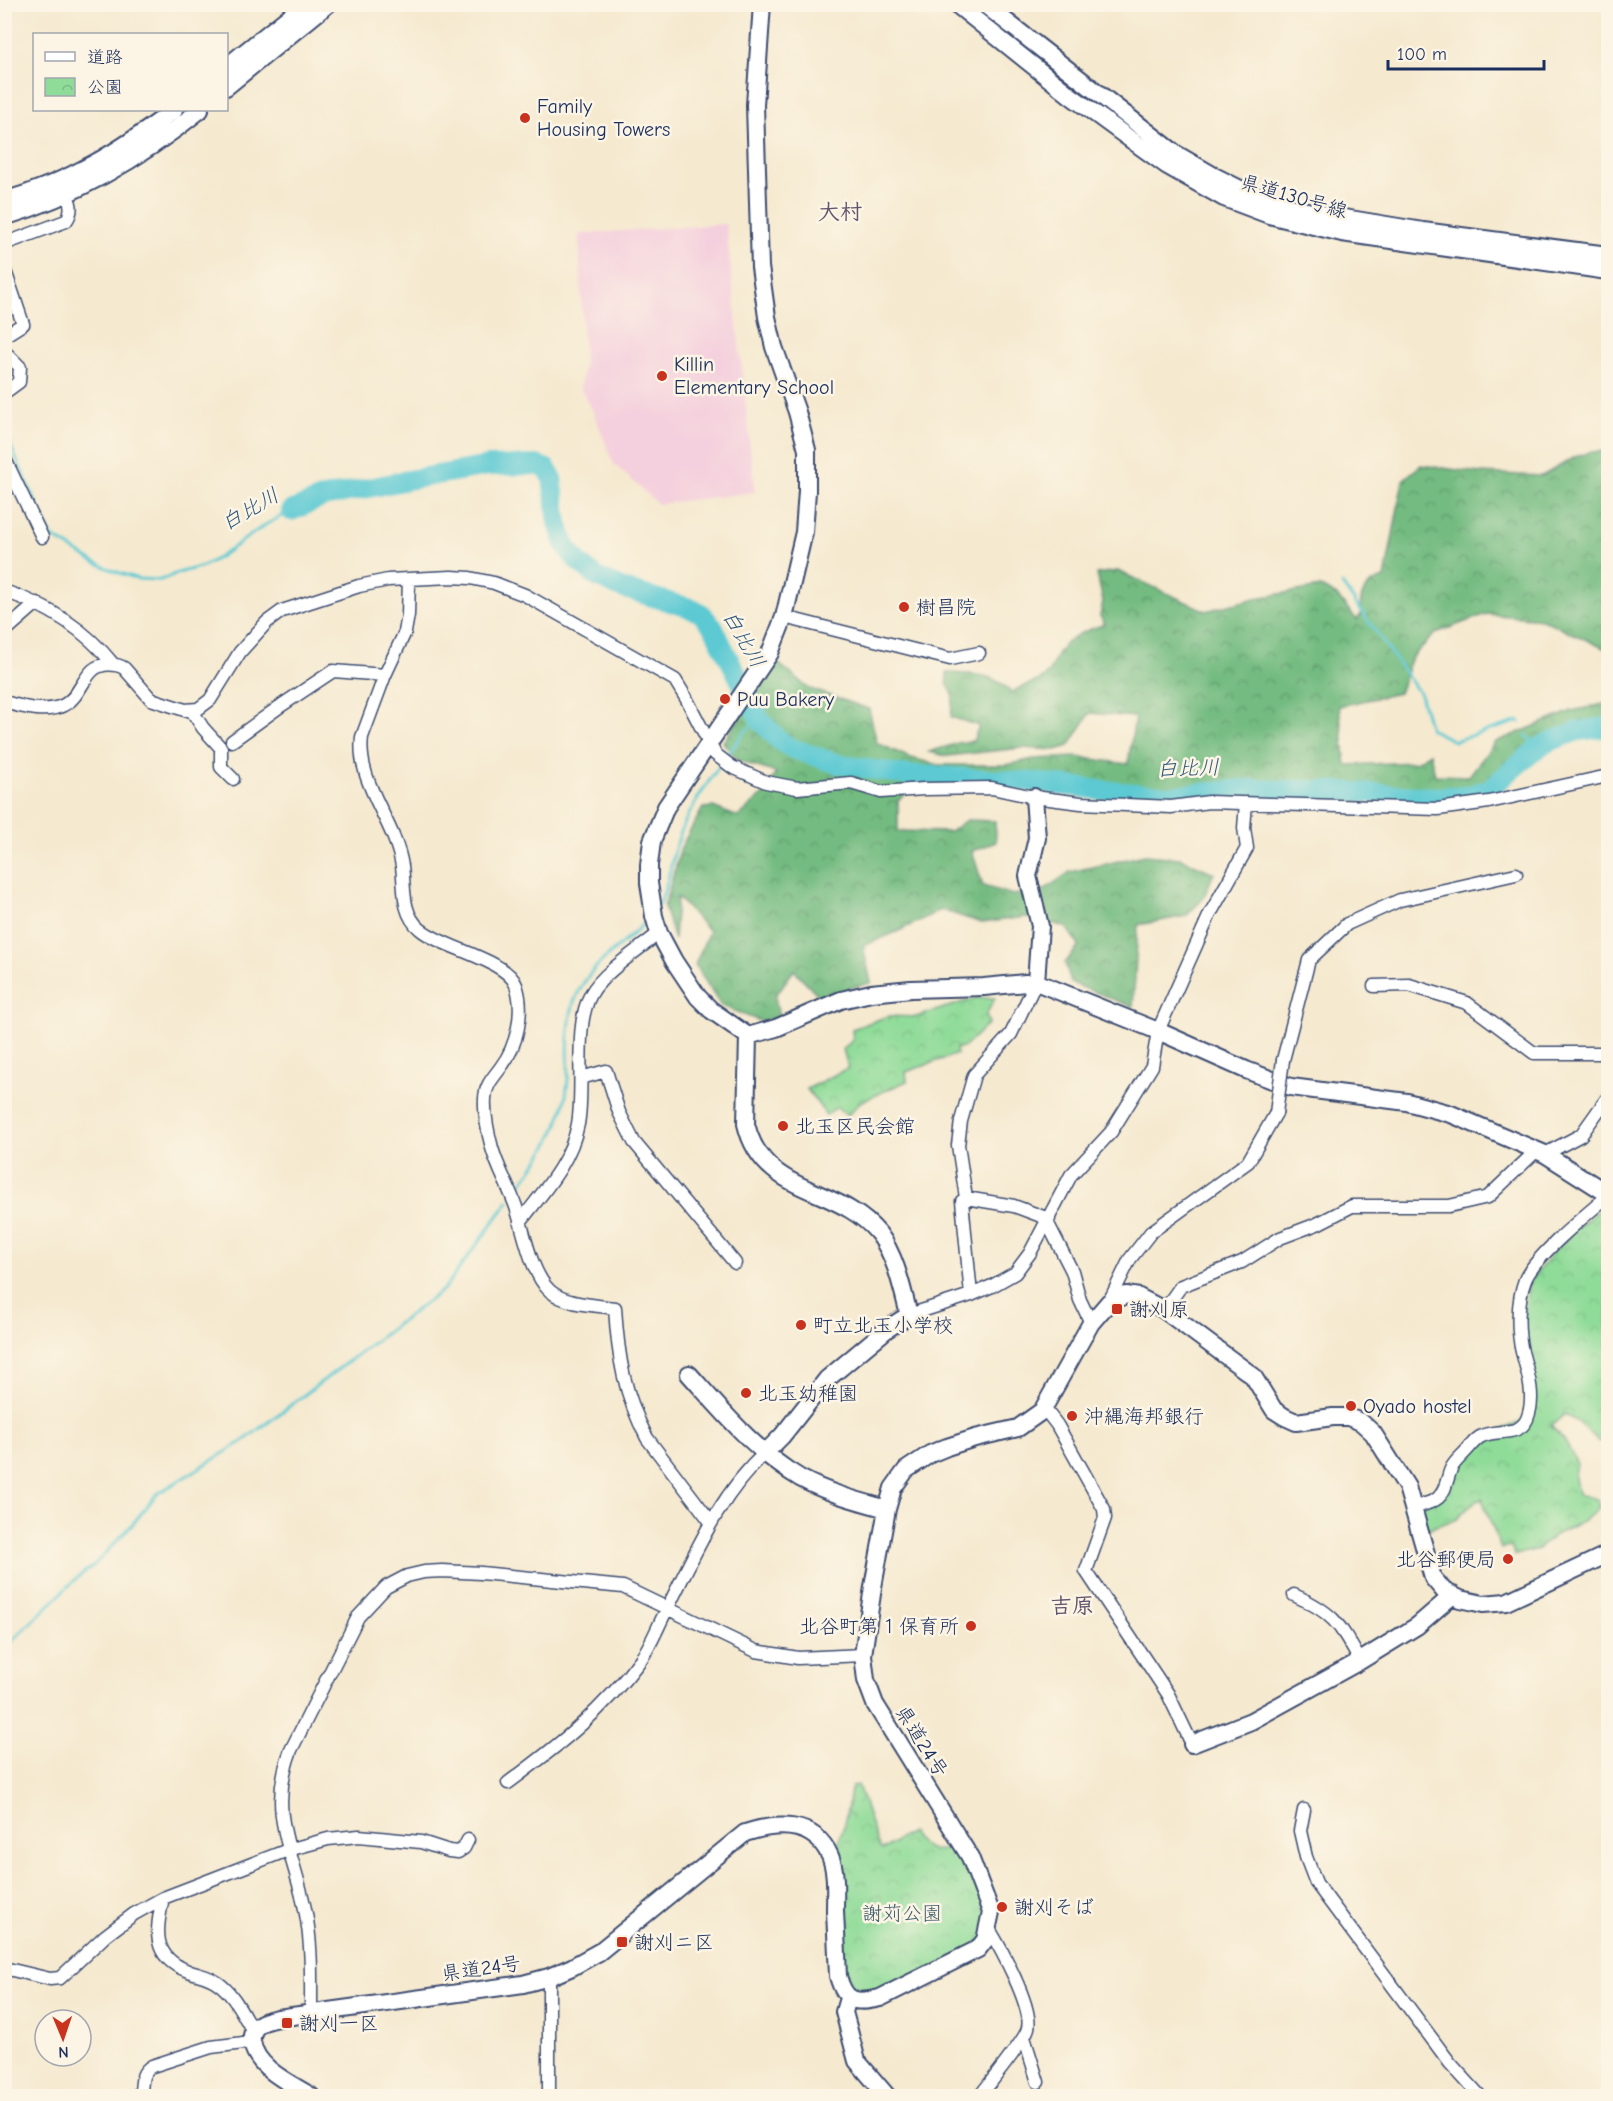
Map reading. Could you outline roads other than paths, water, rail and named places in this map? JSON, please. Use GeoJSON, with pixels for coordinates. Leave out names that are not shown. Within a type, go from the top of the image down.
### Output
{"type":"FeatureCollection","features":[{"type":"Feature","properties":{"kind":"main road"},"geometry":{"type":"LineString","coordinates":[[228,65],[305,4]]}},
{"type":"Feature","properties":{"kind":"main road"},"geometry":{"type":"LineString","coordinates":[[228,85],[328,4]]}},
{"type":"Feature","properties":{"kind":"main road"},"geometry":{"type":"LineString","coordinates":[[748,1036],[711,1010],[698,997],[674,961],[658,930],[651,904],[649,865],[657,827],[666,807],[712,749],[736,703],[770,653],[784,617],[804,532],[807,450],[766,317],[760,267],[755,105],[762,4]]}},
{"type":"Feature","properties":{"kind":"main road","name":"県道130号線"},"geometry":{"type":"LineString","coordinates":[[956,4],[1071,96],[1130,139],[1166,165],[1224,198],[1269,215],[1342,233],[1608,271]]}},
{"type":"Feature","properties":{"kind":"main road","name":"県道130号線"},"geometry":{"type":"LineString","coordinates":[[984,4],[1176,154],[1250,194],[1296,209],[1344,218],[1435,233],[1608,255]]}},
{"type":"Feature","properties":{"kind":"main road"},"geometry":{"type":"LineString","coordinates":[[4,217],[34,208],[173,111]]}},
{"type":"Feature","properties":{"kind":"main road"},"geometry":{"type":"LineString","coordinates":[[4,201],[91,183],[135,157],[199,111]]}},
{"type":"Feature","properties":{"kind":"main road"},"geometry":{"type":"LineString","coordinates":[[1034,796],[1037,838],[1028,876],[1040,926],[1036,982]]}},
{"type":"Feature","properties":{"kind":"main road"},"geometry":{"type":"LineString","coordinates":[[748,1036],[776,1028],[841,1000],[871,993],[1036,982],[1158,1031],[1246,1071],[1291,1087],[1407,1102],[1451,1114],[1541,1153],[1608,1195]]}},
{"type":"Feature","properties":{"kind":"main road"},"geometry":{"type":"LineString","coordinates":[[748,1036],[745,1083],[746,1124],[748,1136],[756,1153],[776,1174],[840,1204],[878,1233],[897,1271],[909,1316],[886,1329],[827,1379],[782,1436],[765,1453]]}},
{"type":"Feature","properties":{"kind":"main road"},"geometry":{"type":"LineString","coordinates":[[1109,1302],[1126,1295],[1139,1297],[1164,1310],[1253,1376],[1274,1410],[1285,1417],[1296,1422],[1333,1417],[1348,1417],[1361,1422],[1373,1433],[1407,1487],[1433,1578],[1444,1591],[1460,1599],[1483,1604],[1506,1602],[1608,1554]]}},
{"type":"Feature","properties":{"kind":"main road","name":"県道24号"},"geometry":{"type":"LineString","coordinates":[[989,1929],[990,1912],[970,1857],[875,1704],[866,1680],[863,1655],[887,1509],[893,1488],[914,1463],[947,1446],[1018,1428],[1036,1418],[1044,1408],[1091,1323],[1109,1302]]}},
{"type":"Feature","properties":{"kind":"main road"},"geometry":{"type":"LineString","coordinates":[[689,1374],[742,1432],[765,1453],[802,1479],[826,1490],[887,1509]]}},
{"type":"Feature","properties":{"kind":"main road"},"geometry":{"type":"LineString","coordinates":[[1192,1744],[1251,1721],[1360,1661],[1417,1626],[1453,1595]]}},
{"type":"Feature","properties":{"kind":"main road","name":"県道24号"},"geometry":{"type":"LineString","coordinates":[[252,2037],[256,2027],[266,2021],[311,2012],[523,1984],[549,1977],[599,1952],[745,1833],[766,1826],[789,1826],[807,1831],[820,1842],[830,1856],[834,1876],[838,1976],[841,1988],[848,1998]]}},
{"type":"Feature","properties":{"kind":"main road"},"geometry":{"type":"LineString","coordinates":[[887,2097],[857,2061],[844,2012],[848,1998],[863,2002],[889,1994],[978,1949],[989,1929]]}},
{"type":"Feature","properties":{"kind":"main road"},"geometry":{"type":"LineString","coordinates":[[252,2037],[258,2059],[311,2097]]}},
{"type":"Feature","properties":{"kind":"street"},"geometry":{"type":"LineString","coordinates":[[4,244],[66,222],[71,215],[71,206],[64,188]]}},
{"type":"Feature","properties":{"kind":"street"},"geometry":{"type":"LineString","coordinates":[[4,268],[23,324],[4,336]]}},
{"type":"Feature","properties":{"kind":"street"},"geometry":{"type":"LineString","coordinates":[[4,351],[20,367],[20,382],[4,393]]}},
{"type":"Feature","properties":{"kind":"street"},"geometry":{"type":"LineString","coordinates":[[4,458],[42,537]]}},
{"type":"Feature","properties":{"kind":"street"},"geometry":{"type":"LineString","coordinates":[[4,702],[24,708],[52,709],[65,705],[79,692],[93,670],[113,664],[124,668],[152,699],[172,707],[192,711],[205,706],[240,652],[267,622],[282,611],[359,586],[388,580],[470,578],[494,583],[525,595],[675,680],[712,749],[732,767],[766,782],[797,788],[851,783],[881,792],[992,788],[1081,803],[1171,807],[1209,802],[1438,809],[1489,802],[1608,776]]}},
{"type":"Feature","properties":{"kind":"street"},"geometry":{"type":"LineString","coordinates":[[410,579],[405,632],[385,675],[362,736],[361,755],[367,777],[393,835],[402,863],[406,907],[410,919],[430,937],[507,972],[516,986],[519,1017],[514,1046],[488,1085],[484,1098],[492,1147],[541,1279],[549,1290],[570,1300],[615,1308],[617,1349],[622,1376],[628,1398],[639,1423],[647,1438],[711,1522]]}},
{"type":"Feature","properties":{"kind":"street"},"geometry":{"type":"LineString","coordinates":[[4,591],[37,603],[66,620],[105,654],[113,664]]}},
{"type":"Feature","properties":{"kind":"street"},"geometry":{"type":"LineString","coordinates":[[4,632],[37,603]]}},
{"type":"Feature","properties":{"kind":"street"},"geometry":{"type":"LineString","coordinates":[[784,617],[950,659],[979,653]]}},
{"type":"Feature","properties":{"kind":"street"},"geometry":{"type":"LineString","coordinates":[[232,741],[333,671],[385,675]]}},
{"type":"Feature","properties":{"kind":"street"},"geometry":{"type":"LineString","coordinates":[[192,711],[203,728],[221,748],[221,767],[233,779]]}},
{"type":"Feature","properties":{"kind":"street"},"geometry":{"type":"LineString","coordinates":[[909,1316],[971,1295],[1014,1273],[1030,1253],[1071,1175],[1111,1132],[1152,1066],[1158,1031],[1210,914],[1247,848],[1244,828],[1246,803]]}},
{"type":"Feature","properties":{"kind":"street"},"geometry":{"type":"LineString","coordinates":[[1109,1302],[1130,1259],[1151,1232],[1248,1162],[1276,1113],[1282,1060],[1309,960],[1347,924],[1400,900],[1516,874]]}},
{"type":"Feature","properties":{"kind":"street"},"geometry":{"type":"LineString","coordinates":[[520,1222],[555,1175],[573,1142],[580,1105],[582,1024],[588,1000],[599,983],[658,930]]}},
{"type":"Feature","properties":{"kind":"street"},"geometry":{"type":"LineString","coordinates":[[966,1198],[958,1145],[961,1121],[974,1075],[1011,1034],[1036,982]]}},
{"type":"Feature","properties":{"kind":"street"},"geometry":{"type":"LineString","coordinates":[[1374,986],[1409,986],[1467,1003],[1534,1053],[1608,1053]]}},
{"type":"Feature","properties":{"kind":"street"},"geometry":{"type":"LineString","coordinates":[[581,1078],[606,1071],[619,1112],[634,1142],[735,1263]]}},
{"type":"Feature","properties":{"kind":"street"},"geometry":{"type":"LineString","coordinates":[[1164,1310],[1181,1286],[1242,1262],[1280,1238],[1317,1224],[1352,1206],[1449,1206],[1488,1197],[1541,1153],[1581,1135],[1608,1097]]}},
{"type":"Feature","properties":{"kind":"street"},"geometry":{"type":"LineString","coordinates":[[1413,1508],[1438,1498],[1443,1492],[1452,1467],[1477,1439],[1485,1435],[1516,1430],[1526,1421],[1530,1392],[1518,1322],[1525,1280],[1531,1269],[1574,1225],[1608,1195]]}},
{"type":"Feature","properties":{"kind":"street"},"geometry":{"type":"LineString","coordinates":[[966,1198],[1014,1206],[1048,1221],[1072,1271],[1080,1300],[1091,1323]]}},
{"type":"Feature","properties":{"kind":"street"},"geometry":{"type":"LineString","coordinates":[[966,1198],[962,1201],[971,1295]]}},
{"type":"Feature","properties":{"kind":"street"},"geometry":{"type":"LineString","coordinates":[[1044,1408],[1057,1425],[1104,1509],[1105,1518],[1086,1571],[1168,1694],[1192,1744]]}},
{"type":"Feature","properties":{"kind":"street"},"geometry":{"type":"LineString","coordinates":[[508,1783],[562,1743],[592,1717],[642,1658],[711,1522],[753,1465],[765,1453]]}},
{"type":"Feature","properties":{"kind":"street"},"geometry":{"type":"LineString","coordinates":[[311,2012],[310,1940],[301,1889],[288,1850],[280,1804],[284,1767],[358,1617],[386,1587],[407,1576],[442,1571],[623,1587],[756,1652],[798,1658],[863,1655]]}},
{"type":"Feature","properties":{"kind":"street"},"geometry":{"type":"LineString","coordinates":[[1294,1595],[1317,1605],[1331,1615],[1360,1661]]}},
{"type":"Feature","properties":{"kind":"street"},"geometry":{"type":"LineString","coordinates":[[1304,1810],[1300,1831],[1316,1883],[1450,2063],[1480,2097]]}},
{"type":"Feature","properties":{"kind":"street"},"geometry":{"type":"LineString","coordinates":[[4,1968],[50,1979],[60,1978],[119,1924],[163,1898],[288,1850],[328,1839],[359,1836],[421,1842],[458,1852],[464,1848],[468,1840]]}},
{"type":"Feature","properties":{"kind":"street"},"geometry":{"type":"LineString","coordinates":[[141,2093],[142,2076],[146,2069],[211,2047],[252,2037],[230,1994],[223,1987],[206,1976],[179,1967],[163,1954],[158,1934],[163,1898]]}},
{"type":"Feature","properties":{"kind":"street"},"geometry":{"type":"LineString","coordinates":[[980,2097],[1028,2028],[1027,2013],[1006,1958],[989,1929]]}},
{"type":"Feature","properties":{"kind":"street"},"geometry":{"type":"LineString","coordinates":[[549,1977],[549,2097]]}},
{"type":"Feature","properties":{"kind":"street"},"geometry":{"type":"LineString","coordinates":[[1023,2037],[1038,2082]]}},
{"type":"Feature","properties":{"kind":"waterway","name":"白比川"},"geometry":{"type":"LineString","coordinates":[[4,431],[51,536],[94,562],[138,579],[160,580],[203,566],[265,525],[291,511]]}},
{"type":"Feature","properties":{"kind":"waterway","name":"白比川"},"geometry":{"type":"LineString","coordinates":[[291,511],[324,497],[488,466],[537,465],[547,469],[552,478],[558,523],[565,545],[578,562],[597,577],[621,588],[701,613],[713,627],[760,720],[779,740],[791,748],[838,764],[899,774],[1034,782],[1169,796],[1246,789],[1338,791],[1432,797],[1469,795],[1489,789],[1538,748],[1549,742],[1578,731],[1608,727]]}},
{"type":"Feature","properties":{"kind":"waterway"},"geometry":{"type":"LineString","coordinates":[[1342,584],[1420,694],[1430,729],[1454,741],[1520,722]]}},
{"type":"Feature","properties":{"kind":"waterway"},"geometry":{"type":"LineString","coordinates":[[726,757],[744,732],[760,720]]}},
{"type":"Feature","properties":{"kind":"waterway"},"geometry":{"type":"LineString","coordinates":[[1526,735],[1538,748]]}},
{"type":"Feature","properties":{"kind":"waterway"},"geometry":{"type":"LineString","coordinates":[[659,905],[685,821],[722,762]]}},
{"type":"Feature","properties":{"kind":"waterway"},"geometry":{"type":"LineString","coordinates":[[514,1193],[543,1154],[562,1112],[568,1079],[568,1040],[574,1002],[598,965],[649,917]]}},
{"type":"Feature","properties":{"kind":"waterway"},"geometry":{"type":"LineString","coordinates":[[4,1651],[78,1577],[94,1565],[157,1494],[242,1442],[444,1289],[509,1201]]}},
{"type":"Feature","properties":{"kind":"place","name":"Family Housing Towers"},"geometry":{"type":"Point","coordinates":[525,118]}},
{"type":"Feature","properties":{"kind":"place","name":"Killin Elementary School"},"geometry":{"type":"Point","coordinates":[662,376]}},
{"type":"Feature","properties":{"kind":"place","name":"樹昌院"},"geometry":{"type":"Point","coordinates":[904,607]}},
{"type":"Feature","properties":{"kind":"place","name":"Puu Bakery"},"geometry":{"type":"Point","coordinates":[725,699]}},
{"type":"Feature","properties":{"kind":"place","name":"北玉区民会館"},"geometry":{"type":"Point","coordinates":[783,1126]}},
{"type":"Feature","properties":{"kind":"place","name":"謝刈原"},"geometry":{"type":"Point","coordinates":[1117,1309]}},
{"type":"Feature","properties":{"kind":"place","name":"町立北玉小学校"},"geometry":{"type":"Point","coordinates":[801,1325]}},
{"type":"Feature","properties":{"kind":"place","name":"北玉幼稚園"},"geometry":{"type":"Point","coordinates":[746,1393]}},
{"type":"Feature","properties":{"kind":"place","name":"Oyado hostel"},"geometry":{"type":"Point","coordinates":[1351,1406]}},
{"type":"Feature","properties":{"kind":"place","name":"沖縄海邦銀行"},"geometry":{"type":"Point","coordinates":[1072,1416]}},
{"type":"Feature","properties":{"kind":"place","name":"北谷郵便局"},"geometry":{"type":"Point","coordinates":[1508,1559]}},
{"type":"Feature","properties":{"kind":"place","name":"北谷町第１保育所"},"geometry":{"type":"Point","coordinates":[971,1626]}},
{"type":"Feature","properties":{"kind":"place","name":"謝刈そば"},"geometry":{"type":"Point","coordinates":[1002,1907]}},
{"type":"Feature","properties":{"kind":"place","name":"謝刈ニ区"},"geometry":{"type":"Point","coordinates":[622,1942]}},
{"type":"Feature","properties":{"kind":"place","name":"謝刈一区"},"geometry":{"type":"Point","coordinates":[287,2023]}},
{"type":"Feature","properties":{"kind":"district","name":"大村"},"geometry":{"type":"Point","coordinates":[840,211]}},
{"type":"Feature","properties":{"kind":"district","name":"吉原"},"geometry":{"type":"Point","coordinates":[1072,1605]}},
{"type":"Feature","properties":{"kind":"park label","name":"謝苅公園"},"geometry":{"type":"Point","coordinates":[902,1913]}}]}
